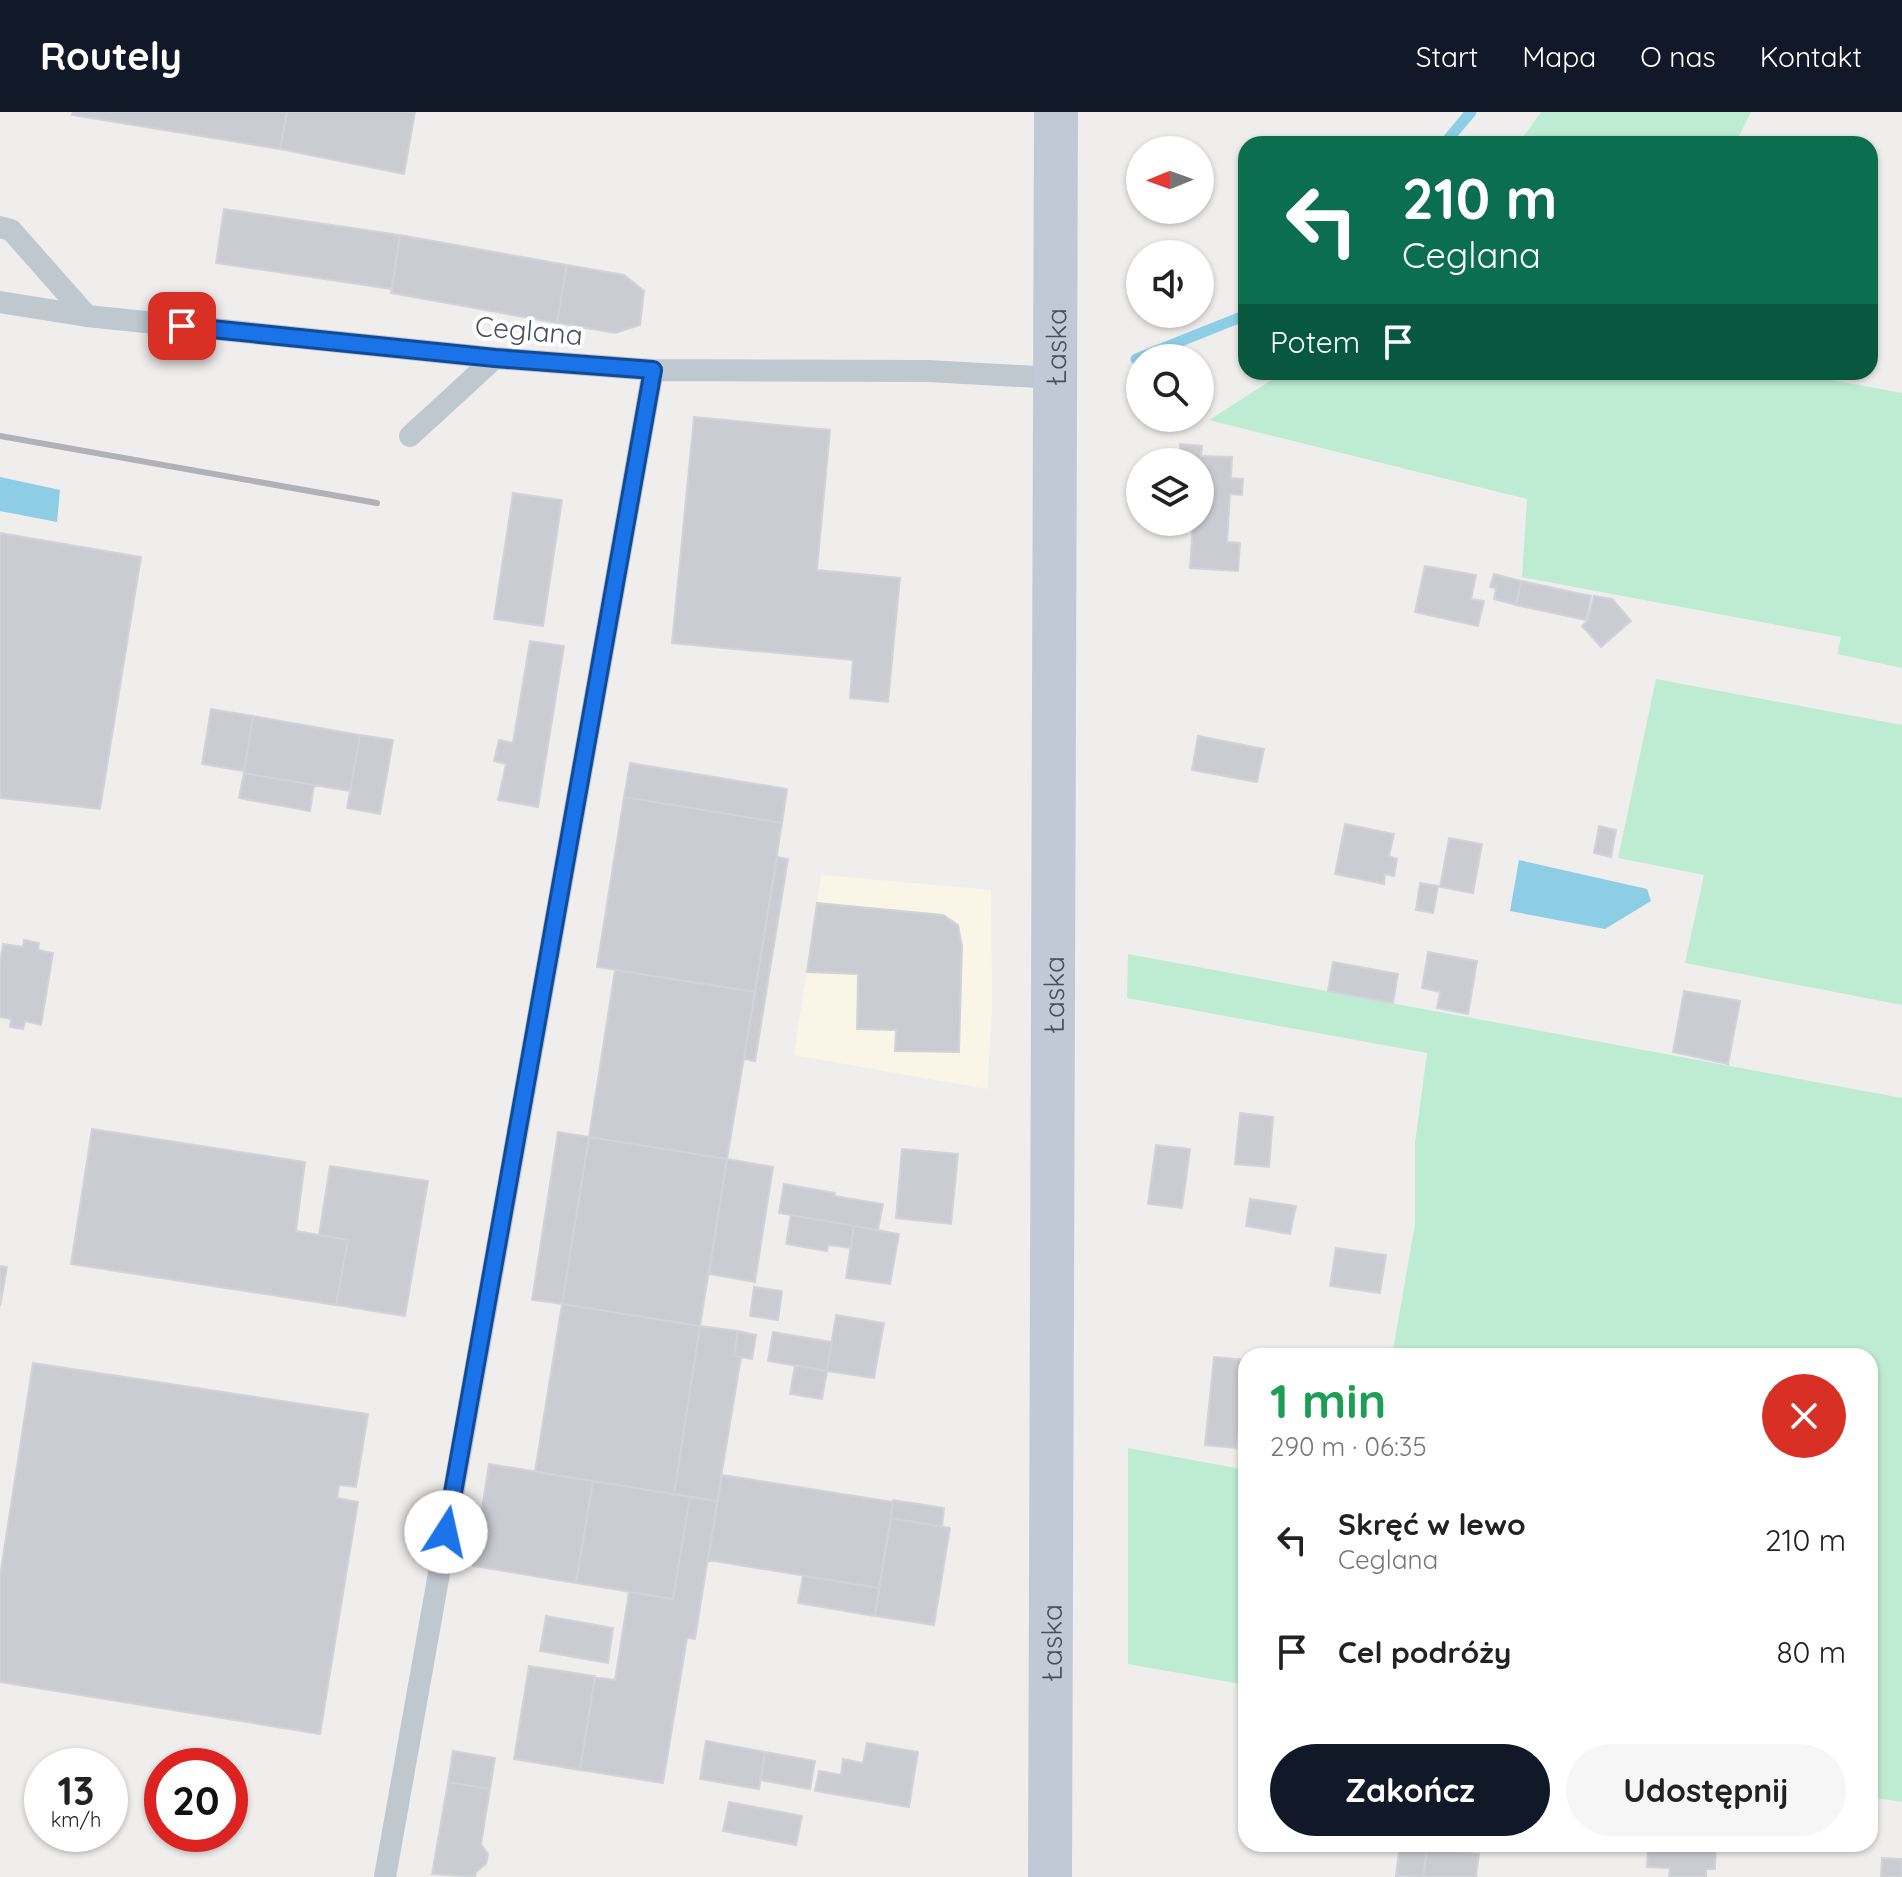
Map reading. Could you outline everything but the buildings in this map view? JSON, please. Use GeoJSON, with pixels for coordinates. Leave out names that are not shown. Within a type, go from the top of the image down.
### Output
{"type":"FeatureCollection","features":[{"type":"Feature","properties":{"kind":"main road","name":"Łaska"},"geometry":{"type":"LineString","coordinates":[[1050,1877],[1056,112]]}},
{"type":"Feature","properties":{"kind":"lane"},"geometry":{"type":"LineString","coordinates":[[0,227],[11,230],[87,316]]}},
{"type":"Feature","properties":{"kind":"lane","name":"Ceglana"},"geometry":{"type":"LineString","coordinates":[[0,302],[87,316],[495,358],[653,370],[928,371],[1055,378]]}},
{"type":"Feature","properties":{"kind":"lane"},"geometry":{"type":"LineString","coordinates":[[410,436],[495,358]]}},
{"type":"Feature","properties":{"kind":"lane"},"geometry":{"type":"LineString","coordinates":[[385,1877],[653,370]]}},
{"type":"Feature","properties":{"kind":"shaded area"},"geometry":{"type":"Polygon","coordinates":[[[821,875],[991,890],[992,1011],[987,1089],[794,1055],[821,875]]]}},
{"type":"Feature","properties":{"kind":"green space"},"geometry":{"type":"Polygon","coordinates":[[[1541,112],[1751,112],[1739,136],[1524,136],[1541,112]]]}},
{"type":"Feature","properties":{"kind":"green space"},"geometry":{"type":"Polygon","coordinates":[[[1272,380],[1832,380],[1902,393],[1902,668],[1837,654],[1841,637],[1522,577],[1527,499],[1214,421],[1214,417],[1272,380]]]}},
{"type":"Feature","properties":{"kind":"green space"},"geometry":{"type":"Polygon","coordinates":[[[1656,679],[1902,725],[1902,1005],[1685,963],[1704,875],[1618,858],[1656,679]]]}},
{"type":"Feature","properties":{"kind":"green space"},"geometry":{"type":"Polygon","coordinates":[[[1128,954],[1902,1098],[1902,1802],[1878,1798],[1878,1348],[1393,1348],[1415,1224],[1415,1143],[1427,1053],[1127,998],[1128,954]]]}},
{"type":"Feature","properties":{"kind":"green space"},"geometry":{"type":"Polygon","coordinates":[[[1128,1448],[1238,1469],[1238,1684],[1128,1664],[1128,1448]]]}},
{"type":"Feature","properties":{"kind":"water"},"geometry":{"type":"Polygon","coordinates":[[[0,477],[60,490],[57,522],[0,511],[0,477]]]}},
{"type":"Feature","properties":{"kind":"water"},"geometry":{"type":"Polygon","coordinates":[[[1519,860],[1647,889],[1651,901],[1605,929],[1510,911],[1519,860]]]}},
{"type":"Feature","properties":{"kind":"waterway"},"geometry":{"type":"LineString","coordinates":[[1451,136],[1471,112]]}},
{"type":"Feature","properties":{"kind":"waterway"},"geometry":{"type":"LineString","coordinates":[[1174,344],[1238,318]]}},
{"type":"Feature","properties":{"kind":"railway"},"geometry":{"type":"LineString","coordinates":[[0,436],[377,503]]}},
{"type":"Feature","properties":{"kind":"route"},"geometry":{"type":"LineString","coordinates":[[182,326],[495,358],[653,370],[446,1532]]}}]}
